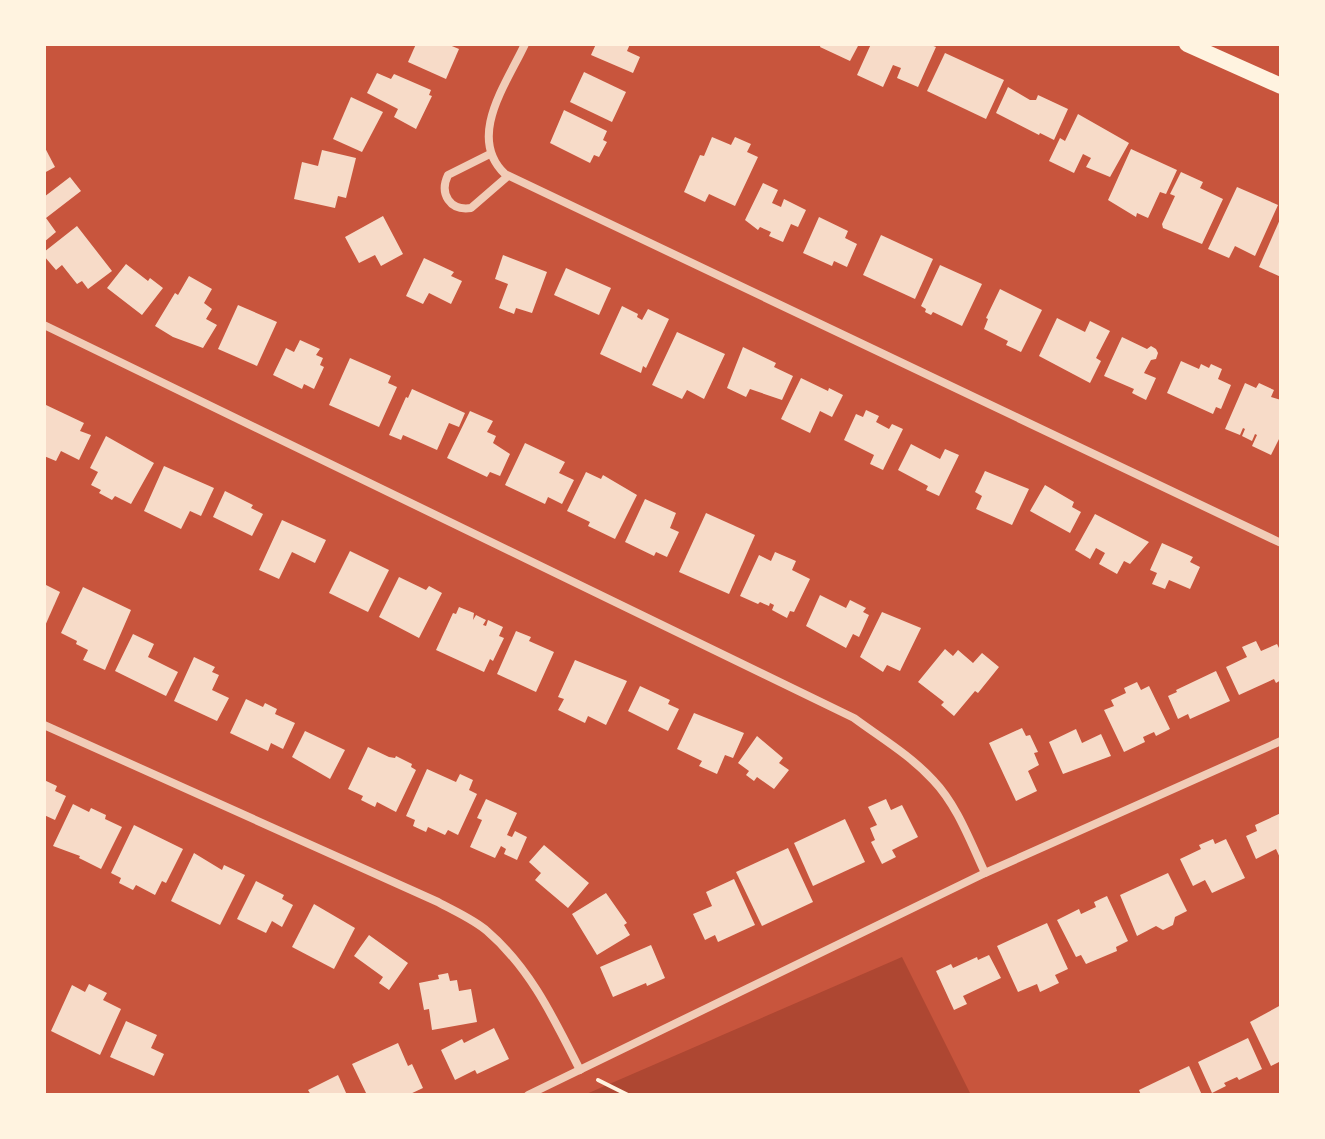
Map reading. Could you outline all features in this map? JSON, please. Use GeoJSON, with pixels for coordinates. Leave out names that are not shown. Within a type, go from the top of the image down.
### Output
{"type":"FeatureCollection","features":[{"type":"Feature","properties":{"kind":"main road"},"geometry":{"type":"LineString","coordinates":[[1187,44],[1281,86]]}},
{"type":"Feature","properties":{"kind":"street"},"geometry":{"type":"LineString","coordinates":[[525,44],[489,122],[487,139],[490,154],[508,176],[1281,543]]}},
{"type":"Feature","properties":{"kind":"street"},"geometry":{"type":"LineString","coordinates":[[490,154],[448,175],[444,188],[448,200],[458,208],[471,208],[508,176]]}},
{"type":"Feature","properties":{"kind":"street"},"geometry":{"type":"LineString","coordinates":[[44,325],[854,718],[902,752],[934,780],[951,803],[985,873]]}},
{"type":"Feature","properties":{"kind":"street"},"geometry":{"type":"LineString","coordinates":[[44,725],[438,902],[485,929],[530,977],[580,1070]]}},
{"type":"Feature","properties":{"kind":"street"},"geometry":{"type":"LineString","coordinates":[[528,1095],[985,873],[1281,741]]}},
{"type":"Feature","properties":{"kind":"path"},"geometry":{"type":"LineString","coordinates":[[580,1070],[628,1095]]}},
{"type":"Feature","properties":{"kind":"shaded area"},"geometry":{"type":"Polygon","coordinates":[[[902,957],[971,1095],[584,1095],[902,957]]]}},
{"type":"Feature","properties":{"kind":"building"},"geometry":{"type":"Polygon","coordinates":[[[416,44],[447,44],[459,49],[446,79],[408,62],[416,44]]]}},
{"type":"Feature","properties":{"kind":"building"},"geometry":{"type":"Polygon","coordinates":[[[596,44],[630,44],[627,51],[640,57],[633,73],[591,55],[596,44]]]}},
{"type":"Feature","properties":{"kind":"building"},"geometry":{"type":"Polygon","coordinates":[[[821,44],[859,44],[850,61],[820,47],[821,44]]]}},
{"type":"Feature","properties":{"kind":"building"},"geometry":{"type":"Polygon","coordinates":[[[871,44],[928,44],[936,47],[918,87],[897,78],[901,68],[893,65],[883,87],[857,75],[871,44]]]}},
{"type":"Feature","properties":{"kind":"building"},"geometry":{"type":"Polygon","coordinates":[[[945,53],[1004,80],[986,119],[927,91],[945,53]]]}},
{"type":"Feature","properties":{"kind":"building"},"geometry":{"type":"Polygon","coordinates":[[[584,72],[626,92],[612,122],[570,102],[584,72]]]}},
{"type":"Feature","properties":{"kind":"building"},"geometry":{"type":"Polygon","coordinates":[[[377,73],[391,79],[394,74],[431,90],[429,95],[432,96],[416,129],[394,117],[398,109],[367,93],[377,73]]]}},
{"type":"Feature","properties":{"kind":"building"},"geometry":{"type":"Polygon","coordinates":[[[1008,87],[1030,100],[1036,100],[1038,95],[1068,109],[1054,140],[996,113],[1008,87]]]}},
{"type":"Feature","properties":{"kind":"building"},"geometry":{"type":"Polygon","coordinates":[[[351,97],[383,112],[362,152],[333,139],[351,97]]]}},
{"type":"Feature","properties":{"kind":"building"},"geometry":{"type":"Polygon","coordinates":[[[564,110],[607,131],[603,140],[607,142],[599,157],[594,155],[590,163],[550,143],[564,110]]]}},
{"type":"Feature","properties":{"kind":"building"},"geometry":{"type":"Polygon","coordinates":[[[1078,114],[1129,143],[1110,177],[1086,167],[1091,158],[1083,154],[1074,173],[1049,161],[1060,138],[1065,141],[1078,114]]]}},
{"type":"Feature","properties":{"kind":"building"},"geometry":{"type":"Polygon","coordinates":[[[712,137],[731,145],[735,137],[751,144],[747,152],[758,157],[735,206],[709,194],[705,202],[684,192],[700,155],[704,156],[712,137]]]}},
{"type":"Feature","properties":{"kind":"building"},"geometry":{"type":"Polygon","coordinates":[[[44,146],[55,167],[44,173],[44,146]]]}},
{"type":"Feature","properties":{"kind":"building"},"geometry":{"type":"Polygon","coordinates":[[[1131,149],[1177,170],[1166,194],[1160,192],[1148,218],[1137,213],[1136,217],[1108,200],[1131,149]]]}},
{"type":"Feature","properties":{"kind":"building"},"geometry":{"type":"Polygon","coordinates":[[[322,150],[356,158],[346,198],[338,196],[335,208],[294,199],[302,162],[318,166],[322,150]]]}},
{"type":"Feature","properties":{"kind":"building"},"geometry":{"type":"Polygon","coordinates":[[[1181,172],[1203,182],[1200,188],[1223,199],[1202,244],[1163,228],[1175,196],[1170,194],[1181,172]]]}},
{"type":"Feature","properties":{"kind":"building"},"geometry":{"type":"Polygon","coordinates":[[[70,177],[81,191],[46,218],[56,232],[44,242],[44,197],[70,177]]]}},
{"type":"Feature","properties":{"kind":"building"},"geometry":{"type":"Polygon","coordinates":[[[763,183],[778,190],[772,203],[781,207],[784,199],[806,210],[798,227],[791,224],[783,242],[769,236],[771,232],[760,227],[758,230],[745,220],[763,183]]]}},
{"type":"Feature","properties":{"kind":"building"},"geometry":{"type":"Polygon","coordinates":[[[1237,187],[1278,205],[1255,256],[1235,246],[1229,258],[1208,249],[1237,187]]]}},
{"type":"Feature","properties":{"kind":"building"},"geometry":{"type":"Polygon","coordinates":[[[383,216],[403,254],[381,266],[375,255],[359,263],[345,237],[383,216]]]}},
{"type":"Feature","properties":{"kind":"building"},"geometry":{"type":"Polygon","coordinates":[[[819,217],[848,231],[845,238],[857,244],[847,267],[834,261],[832,266],[803,253],[819,217]]]}},
{"type":"Feature","properties":{"kind":"building"},"geometry":{"type":"Polygon","coordinates":[[[1281,217],[1281,277],[1259,267],[1281,217]]]}},
{"type":"Feature","properties":{"kind":"building"},"geometry":{"type":"Polygon","coordinates":[[[77,226],[112,271],[88,289],[82,281],[77,284],[62,265],[56,270],[44,256],[44,252],[77,226]]]}},
{"type":"Feature","properties":{"kind":"building"},"geometry":{"type":"Polygon","coordinates":[[[881,235],[933,259],[915,299],[863,275],[881,235]]]}},
{"type":"Feature","properties":{"kind":"building"},"geometry":{"type":"Polygon","coordinates":[[[503,255],[547,272],[532,313],[516,308],[514,314],[499,308],[508,284],[495,279],[503,255]]]}},
{"type":"Feature","properties":{"kind":"building"},"geometry":{"type":"Polygon","coordinates":[[[424,258],[454,272],[451,276],[462,281],[451,304],[429,293],[423,304],[406,296],[424,258]]]}},
{"type":"Feature","properties":{"kind":"building"},"geometry":{"type":"Polygon","coordinates":[[[126,264],[163,288],[142,315],[107,288],[126,264]]]}},
{"type":"Feature","properties":{"kind":"building"},"geometry":{"type":"Polygon","coordinates":[[[940,265],[982,284],[962,326],[933,312],[931,315],[921,306],[940,265]]]}},
{"type":"Feature","properties":{"kind":"building"},"geometry":{"type":"Polygon","coordinates":[[[566,268],[611,288],[599,315],[554,295],[566,268]]]}},
{"type":"Feature","properties":{"kind":"building"},"geometry":{"type":"Polygon","coordinates":[[[189,276],[212,289],[204,303],[212,309],[206,319],[217,325],[203,348],[173,337],[155,326],[189,276]]]}},
{"type":"Feature","properties":{"kind":"building"},"geometry":{"type":"Polygon","coordinates":[[[1000,289],[1042,310],[1021,352],[1006,345],[1008,341],[984,329],[1000,289]]]}},
{"type":"Feature","properties":{"kind":"building"},"geometry":{"type":"Polygon","coordinates":[[[238,305],[277,322],[257,366],[218,349],[238,305]]]}},
{"type":"Feature","properties":{"kind":"building"},"geometry":{"type":"Polygon","coordinates":[[[622,306],[638,314],[637,317],[642,320],[648,309],[669,319],[641,373],[600,354],[622,306]]]}},
{"type":"Feature","properties":{"kind":"building"},"geometry":{"type":"Polygon","coordinates":[[[1057,318],[1085,332],[1090,321],[1110,331],[1096,358],[1101,361],[1090,383],[1039,356],[1057,318]]]}},
{"type":"Feature","properties":{"kind":"building"},"geometry":{"type":"Polygon","coordinates":[[[677,332],[725,354],[704,399],[687,390],[682,399],[652,385],[677,332]]]}},
{"type":"Feature","properties":{"kind":"building"},"geometry":{"type":"Polygon","coordinates":[[[1122,337],[1147,349],[1151,346],[1158,353],[1144,373],[1156,378],[1146,400],[1132,393],[1134,389],[1104,376],[1122,337]]]}},
{"type":"Feature","properties":{"kind":"building"},"geometry":{"type":"Polygon","coordinates":[[[300,340],[320,349],[316,355],[323,358],[320,365],[324,367],[314,389],[304,384],[302,389],[273,375],[286,348],[294,352],[300,340]]]}},
{"type":"Feature","properties":{"kind":"building"},"geometry":{"type":"Polygon","coordinates":[[[743,347],[776,363],[774,367],[793,376],[782,400],[750,389],[746,397],[727,388],[743,347]]]}},
{"type":"Feature","properties":{"kind":"building"},"geometry":{"type":"Polygon","coordinates":[[[350,358],[391,376],[388,383],[397,387],[379,427],[329,405],[350,358]]]}},
{"type":"Feature","properties":{"kind":"building"},"geometry":{"type":"Polygon","coordinates":[[[1181,361],[1199,369],[1201,364],[1209,368],[1211,364],[1222,369],[1218,379],[1231,385],[1221,409],[1216,407],[1213,414],[1167,393],[1181,361]]]}},
{"type":"Feature","properties":{"kind":"building"},"geometry":{"type":"Polygon","coordinates":[[[801,378],[843,395],[832,417],[820,411],[810,433],[781,419],[801,378]]]}},
{"type":"Feature","properties":{"kind":"building"},"geometry":{"type":"Polygon","coordinates":[[[1245,383],[1256,388],[1259,383],[1274,390],[1271,397],[1281,400],[1281,435],[1271,455],[1252,446],[1257,435],[1252,441],[1242,436],[1243,428],[1240,435],[1225,429],[1245,383]]]}},
{"type":"Feature","properties":{"kind":"building"},"geometry":{"type":"Polygon","coordinates":[[[412,389],[465,413],[459,427],[449,423],[437,450],[403,435],[401,440],[389,435],[412,389]]]}},
{"type":"Feature","properties":{"kind":"building"},"geometry":{"type":"Polygon","coordinates":[[[46,405],[84,423],[80,431],[91,435],[79,460],[61,451],[56,461],[44,456],[46,405]]]}},
{"type":"Feature","properties":{"kind":"building"},"geometry":{"type":"Polygon","coordinates":[[[866,410],[879,416],[876,422],[889,429],[892,424],[903,429],[883,470],[870,464],[874,455],[844,440],[856,414],[863,417],[866,410]]]}},
{"type":"Feature","properties":{"kind":"building"},"geometry":{"type":"Polygon","coordinates":[[[470,411],[493,421],[487,432],[496,436],[493,443],[510,454],[500,476],[490,472],[487,477],[447,458],[470,411]]]}},
{"type":"Feature","properties":{"kind":"building"},"geometry":{"type":"Polygon","coordinates":[[[106,436],[154,463],[131,504],[115,496],[112,500],[91,485],[98,472],[90,468],[106,436]]]}},
{"type":"Feature","properties":{"kind":"building"},"geometry":{"type":"Polygon","coordinates":[[[525,443],[565,462],[559,473],[574,480],[562,504],[548,497],[545,504],[505,485],[525,443]]]}},
{"type":"Feature","properties":{"kind":"building"},"geometry":{"type":"Polygon","coordinates":[[[911,444],[940,459],[945,449],[959,455],[939,496],[926,490],[928,486],[898,470],[911,444]]]}},
{"type":"Feature","properties":{"kind":"building"},"geometry":{"type":"Polygon","coordinates":[[[164,466],[214,488],[201,516],[190,511],[181,529],[144,511],[164,466]]]}},
{"type":"Feature","properties":{"kind":"building"},"geometry":{"type":"Polygon","coordinates":[[[985,471],[1029,489],[1012,525],[976,509],[982,496],[975,492],[985,471]]]}},
{"type":"Feature","properties":{"kind":"building"},"geometry":{"type":"Polygon","coordinates":[[[586,472],[601,479],[603,475],[637,495],[615,539],[567,511],[586,472]]]}},
{"type":"Feature","properties":{"kind":"building"},"geometry":{"type":"Polygon","coordinates":[[[1045,485],[1074,502],[1072,507],[1081,512],[1070,533],[1030,511],[1045,485]]]}},
{"type":"Feature","properties":{"kind":"building"},"geometry":{"type":"Polygon","coordinates":[[[225,491],[253,505],[251,508],[263,514],[252,536],[213,517],[225,491]]]}},
{"type":"Feature","properties":{"kind":"building"},"geometry":{"type":"Polygon","coordinates":[[[645,499],[676,513],[670,528],[679,532],[667,557],[656,552],[654,556],[625,542],[645,499]]]}},
{"type":"Feature","properties":{"kind":"building"},"geometry":{"type":"Polygon","coordinates":[[[706,513],[755,535],[729,594],[679,572],[706,513]]]}},
{"type":"Feature","properties":{"kind":"building"},"geometry":{"type":"Polygon","coordinates":[[[1095,514],[1149,542],[1130,564],[1124,561],[1117,574],[1099,564],[1105,553],[1096,548],[1090,559],[1075,550],[1095,514]]]}},
{"type":"Feature","properties":{"kind":"building"},"geometry":{"type":"Polygon","coordinates":[[[282,520],[326,540],[315,563],[292,552],[279,579],[259,570],[282,520]]]}},
{"type":"Feature","properties":{"kind":"building"},"geometry":{"type":"Polygon","coordinates":[[[1162,543],[1193,557],[1190,562],[1200,567],[1190,589],[1169,580],[1165,589],[1152,584],[1157,573],[1150,570],[1162,543]]]}},
{"type":"Feature","properties":{"kind":"building"},"geometry":{"type":"Polygon","coordinates":[[[350,551],[389,570],[368,612],[329,593],[350,551]]]}},
{"type":"Feature","properties":{"kind":"building"},"geometry":{"type":"Polygon","coordinates":[[[775,552],[796,561],[792,570],[810,579],[794,612],[790,611],[787,618],[772,610],[774,605],[770,603],[769,606],[758,604],[740,596],[759,555],[771,561],[775,552]]]}},
{"type":"Feature","properties":{"kind":"building"},"geometry":{"type":"Polygon","coordinates":[[[399,577],[426,590],[429,586],[442,593],[419,638],[379,617],[399,577]]]}},
{"type":"Feature","properties":{"kind":"building"},"geometry":{"type":"Polygon","coordinates":[[[44,584],[60,592],[44,628],[44,584]]]}},
{"type":"Feature","properties":{"kind":"building"},"geometry":{"type":"Polygon","coordinates":[[[83,587],[131,610],[105,670],[83,660],[88,650],[61,633],[83,587]]]}},
{"type":"Feature","properties":{"kind":"building"},"geometry":{"type":"Polygon","coordinates":[[[820,595],[846,608],[850,600],[866,608],[863,612],[869,615],[859,637],[853,634],[846,648],[806,626],[820,595]]]}},
{"type":"Feature","properties":{"kind":"building"},"geometry":{"type":"Polygon","coordinates":[[[459,607],[474,613],[473,620],[476,615],[486,620],[483,625],[486,626],[488,620],[503,627],[499,636],[504,638],[484,672],[436,650],[453,613],[456,614],[459,607]]]}},
{"type":"Feature","properties":{"kind":"building"},"geometry":{"type":"Polygon","coordinates":[[[882,612],[921,628],[900,671],[887,665],[883,672],[860,657],[882,612]]]}},
{"type":"Feature","properties":{"kind":"building"},"geometry":{"type":"Polygon","coordinates":[[[516,631],[531,637],[529,641],[554,652],[536,692],[497,674],[516,631]]]}},
{"type":"Feature","properties":{"kind":"building"},"geometry":{"type":"Polygon","coordinates":[[[133,634],[154,644],[148,657],[178,672],[166,696],[115,671],[133,634]]]}},
{"type":"Feature","properties":{"kind":"building"},"geometry":{"type":"Polygon","coordinates":[[[1256,641],[1261,651],[1277,644],[1281,652],[1281,680],[1276,683],[1274,679],[1239,695],[1226,667],[1247,657],[1242,647],[1256,641]]]}},
{"type":"Feature","properties":{"kind":"building"},"geometry":{"type":"Polygon","coordinates":[[[945,649],[953,656],[958,650],[973,663],[982,653],[999,667],[954,716],[941,705],[944,702],[918,682],[945,649]]]}},
{"type":"Feature","properties":{"kind":"building"},"geometry":{"type":"Polygon","coordinates":[[[194,657],[215,667],[212,672],[219,675],[212,690],[229,698],[217,721],[174,701],[194,657]]]}},
{"type":"Feature","properties":{"kind":"building"},"geometry":{"type":"Polygon","coordinates":[[[575,660],[627,681],[606,725],[588,716],[585,723],[558,710],[564,699],[558,697],[575,660]]]}},
{"type":"Feature","properties":{"kind":"building"},"geometry":{"type":"Polygon","coordinates":[[[1216,671],[1230,701],[1190,719],[1188,714],[1178,719],[1168,696],[1216,671]]]}},
{"type":"Feature","properties":{"kind":"building"},"geometry":{"type":"Polygon","coordinates":[[[1137,682],[1141,690],[1149,686],[1170,729],[1156,736],[1154,732],[1143,737],[1145,742],[1124,752],[1104,710],[1114,706],[1111,700],[1126,693],[1124,688],[1137,682]]]}},
{"type":"Feature","properties":{"kind":"building"},"geometry":{"type":"Polygon","coordinates":[[[640,686],[670,700],[668,704],[679,709],[668,731],[628,711],[640,686]]]}},
{"type":"Feature","properties":{"kind":"building"},"geometry":{"type":"Polygon","coordinates":[[[246,699],[263,707],[265,703],[277,709],[275,714],[295,723],[283,749],[271,743],[268,751],[230,733],[246,699]]]}},
{"type":"Feature","properties":{"kind":"building"},"geometry":{"type":"Polygon","coordinates":[[[694,713],[744,733],[733,758],[725,755],[717,774],[699,766],[702,761],[677,749],[694,713]]]}},
{"type":"Feature","properties":{"kind":"building"},"geometry":{"type":"Polygon","coordinates":[[[1022,728],[1026,736],[1030,735],[1038,752],[1034,753],[1039,765],[1028,771],[1037,791],[1016,801],[989,743],[1022,728]]]}},
{"type":"Feature","properties":{"kind":"building"},"geometry":{"type":"Polygon","coordinates":[[[1076,729],[1082,743],[1101,734],[1111,756],[1063,774],[1049,742],[1076,729]]]}},
{"type":"Feature","properties":{"kind":"building"},"geometry":{"type":"Polygon","coordinates":[[[305,731],[345,750],[330,779],[292,757],[305,731]]]}},
{"type":"Feature","properties":{"kind":"building"},"geometry":{"type":"Polygon","coordinates":[[[757,736],[783,758],[779,763],[789,770],[774,789],[757,777],[754,781],[746,775],[749,771],[738,763],[757,736]]]}},
{"type":"Feature","properties":{"kind":"building"},"geometry":{"type":"Polygon","coordinates":[[[368,747],[389,757],[396,756],[412,764],[411,767],[416,770],[396,812],[377,802],[375,807],[361,800],[363,796],[348,789],[368,747]]]}},
{"type":"Feature","properties":{"kind":"building"},"geometry":{"type":"Polygon","coordinates":[[[427,769],[456,782],[460,774],[473,780],[469,790],[477,794],[458,835],[448,830],[445,835],[428,827],[426,832],[413,826],[415,820],[406,816],[427,769]]]}},
{"type":"Feature","properties":{"kind":"building"},"geometry":{"type":"Polygon","coordinates":[[[44,780],[57,786],[55,791],[66,796],[55,820],[44,815],[44,780]]]}},
{"type":"Feature","properties":{"kind":"building"},"geometry":{"type":"Polygon","coordinates":[[[486,799],[517,813],[507,835],[512,837],[515,831],[527,837],[517,860],[504,854],[506,849],[501,846],[495,858],[470,847],[482,820],[477,818],[486,799]]]}},
{"type":"Feature","properties":{"kind":"building"},"geometry":{"type":"Polygon","coordinates":[[[886,799],[891,810],[902,805],[918,837],[892,850],[896,857],[882,864],[871,842],[875,840],[870,828],[877,825],[868,807],[886,799]]]}},
{"type":"Feature","properties":{"kind":"building"},"geometry":{"type":"Polygon","coordinates":[[[73,804],[89,812],[91,808],[106,815],[105,819],[122,827],[101,869],[80,856],[53,846],[73,804]]]}},
{"type":"Feature","properties":{"kind":"building"},"geometry":{"type":"Polygon","coordinates":[[[1281,813],[1281,860],[1276,849],[1256,859],[1246,836],[1257,831],[1255,825],[1281,813]]]}},
{"type":"Feature","properties":{"kind":"building"},"geometry":{"type":"Polygon","coordinates":[[[845,819],[865,862],[813,886],[794,843],[845,819]]]}},
{"type":"Feature","properties":{"kind":"building"},"geometry":{"type":"Polygon","coordinates":[[[134,825],[183,849],[166,883],[162,881],[155,895],[136,885],[133,890],[119,883],[121,878],[111,873],[134,825]]]}},
{"type":"Feature","properties":{"kind":"building"},"geometry":{"type":"Polygon","coordinates":[[[1213,839],[1215,844],[1226,839],[1245,878],[1212,893],[1205,880],[1193,886],[1180,859],[1213,839]]]}},
{"type":"Feature","properties":{"kind":"building"},"geometry":{"type":"Polygon","coordinates":[[[544,845],[589,883],[568,908],[535,880],[541,873],[529,862],[544,845]]]}},
{"type":"Feature","properties":{"kind":"building"},"geometry":{"type":"Polygon","coordinates":[[[788,848],[813,902],[762,926],[736,872],[788,848]]]}},
{"type":"Feature","properties":{"kind":"building"},"geometry":{"type":"Polygon","coordinates":[[[194,853],[222,870],[224,865],[245,875],[220,925],[171,901],[194,853]]]}},
{"type":"Feature","properties":{"kind":"building"},"geometry":{"type":"Polygon","coordinates":[[[1168,873],[1187,911],[1175,917],[1173,925],[1163,930],[1156,926],[1137,936],[1120,895],[1168,873]]]}},
{"type":"Feature","properties":{"kind":"building"},"geometry":{"type":"Polygon","coordinates":[[[734,879],[755,925],[718,942],[715,935],[705,940],[693,914],[712,906],[706,892],[734,879]]]}},
{"type":"Feature","properties":{"kind":"building"},"geometry":{"type":"Polygon","coordinates":[[[256,881],[284,895],[282,899],[293,905],[282,927],[272,921],[266,933],[237,919],[256,881]]]}},
{"type":"Feature","properties":{"kind":"building"},"geometry":{"type":"Polygon","coordinates":[[[606,893],[627,923],[624,925],[630,935],[597,955],[572,914],[606,893]]]}},
{"type":"Feature","properties":{"kind":"building"},"geometry":{"type":"Polygon","coordinates":[[[1107,896],[1128,941],[1116,947],[1117,951],[1086,964],[1081,955],[1076,957],[1057,920],[1079,909],[1081,914],[1096,907],[1094,902],[1107,896]]]}},
{"type":"Feature","properties":{"kind":"building"},"geometry":{"type":"Polygon","coordinates":[[[314,904],[355,928],[334,969],[292,947],[314,904]]]}},
{"type":"Feature","properties":{"kind":"building"},"geometry":{"type":"Polygon","coordinates":[[[1047,923],[1068,969],[1055,975],[1059,983],[1040,992],[1037,984],[1018,992],[997,946],[1047,923]]]}},
{"type":"Feature","properties":{"kind":"building"},"geometry":{"type":"Polygon","coordinates":[[[369,935],[408,963],[389,990],[379,983],[383,977],[354,956],[369,935]]]}},
{"type":"Feature","properties":{"kind":"building"},"geometry":{"type":"Polygon","coordinates":[[[651,945],[665,978],[613,997],[600,967],[651,945]]]}},
{"type":"Feature","properties":{"kind":"building"},"geometry":{"type":"Polygon","coordinates":[[[989,955],[1001,978],[963,996],[967,1004],[954,1010],[936,971],[989,955]]]}},
{"type":"Feature","properties":{"kind":"building"},"geometry":{"type":"Polygon","coordinates":[[[448,973],[450,981],[457,980],[459,991],[471,989],[477,1022],[432,1030],[429,1009],[424,1010],[419,983],[439,979],[438,975],[448,973]]]}},
{"type":"Feature","properties":{"kind":"building"},"geometry":{"type":"Polygon","coordinates":[[[89,984],[107,993],[103,1000],[121,1009],[100,1055],[51,1031],[72,985],[85,992],[89,984]]]}},
{"type":"Feature","properties":{"kind":"building"},"geometry":{"type":"Polygon","coordinates":[[[1281,1005],[1281,1061],[1271,1066],[1250,1022],[1281,1005]]]}},
{"type":"Feature","properties":{"kind":"building"},"geometry":{"type":"Polygon","coordinates":[[[126,1021],[157,1035],[151,1048],[164,1054],[154,1076],[110,1057],[126,1021]]]}},
{"type":"Feature","properties":{"kind":"building"},"geometry":{"type":"Polygon","coordinates":[[[494,1028],[509,1059],[455,1080],[441,1050],[494,1028]]]}},
{"type":"Feature","properties":{"kind":"building"},"geometry":{"type":"Polygon","coordinates":[[[1248,1038],[1262,1069],[1224,1083],[1226,1086],[1212,1093],[1198,1062],[1248,1038]]]}},
{"type":"Feature","properties":{"kind":"building"},"geometry":{"type":"Polygon","coordinates":[[[398,1043],[408,1066],[412,1064],[423,1088],[408,1095],[367,1095],[352,1064],[398,1043]]]}},
{"type":"Feature","properties":{"kind":"building"},"geometry":{"type":"Polygon","coordinates":[[[1189,1066],[1202,1095],[1141,1095],[1139,1090],[1189,1066]]]}},
{"type":"Feature","properties":{"kind":"building"},"geometry":{"type":"Polygon","coordinates":[[[338,1075],[347,1095],[311,1095],[308,1090],[338,1075]]]}}]}
